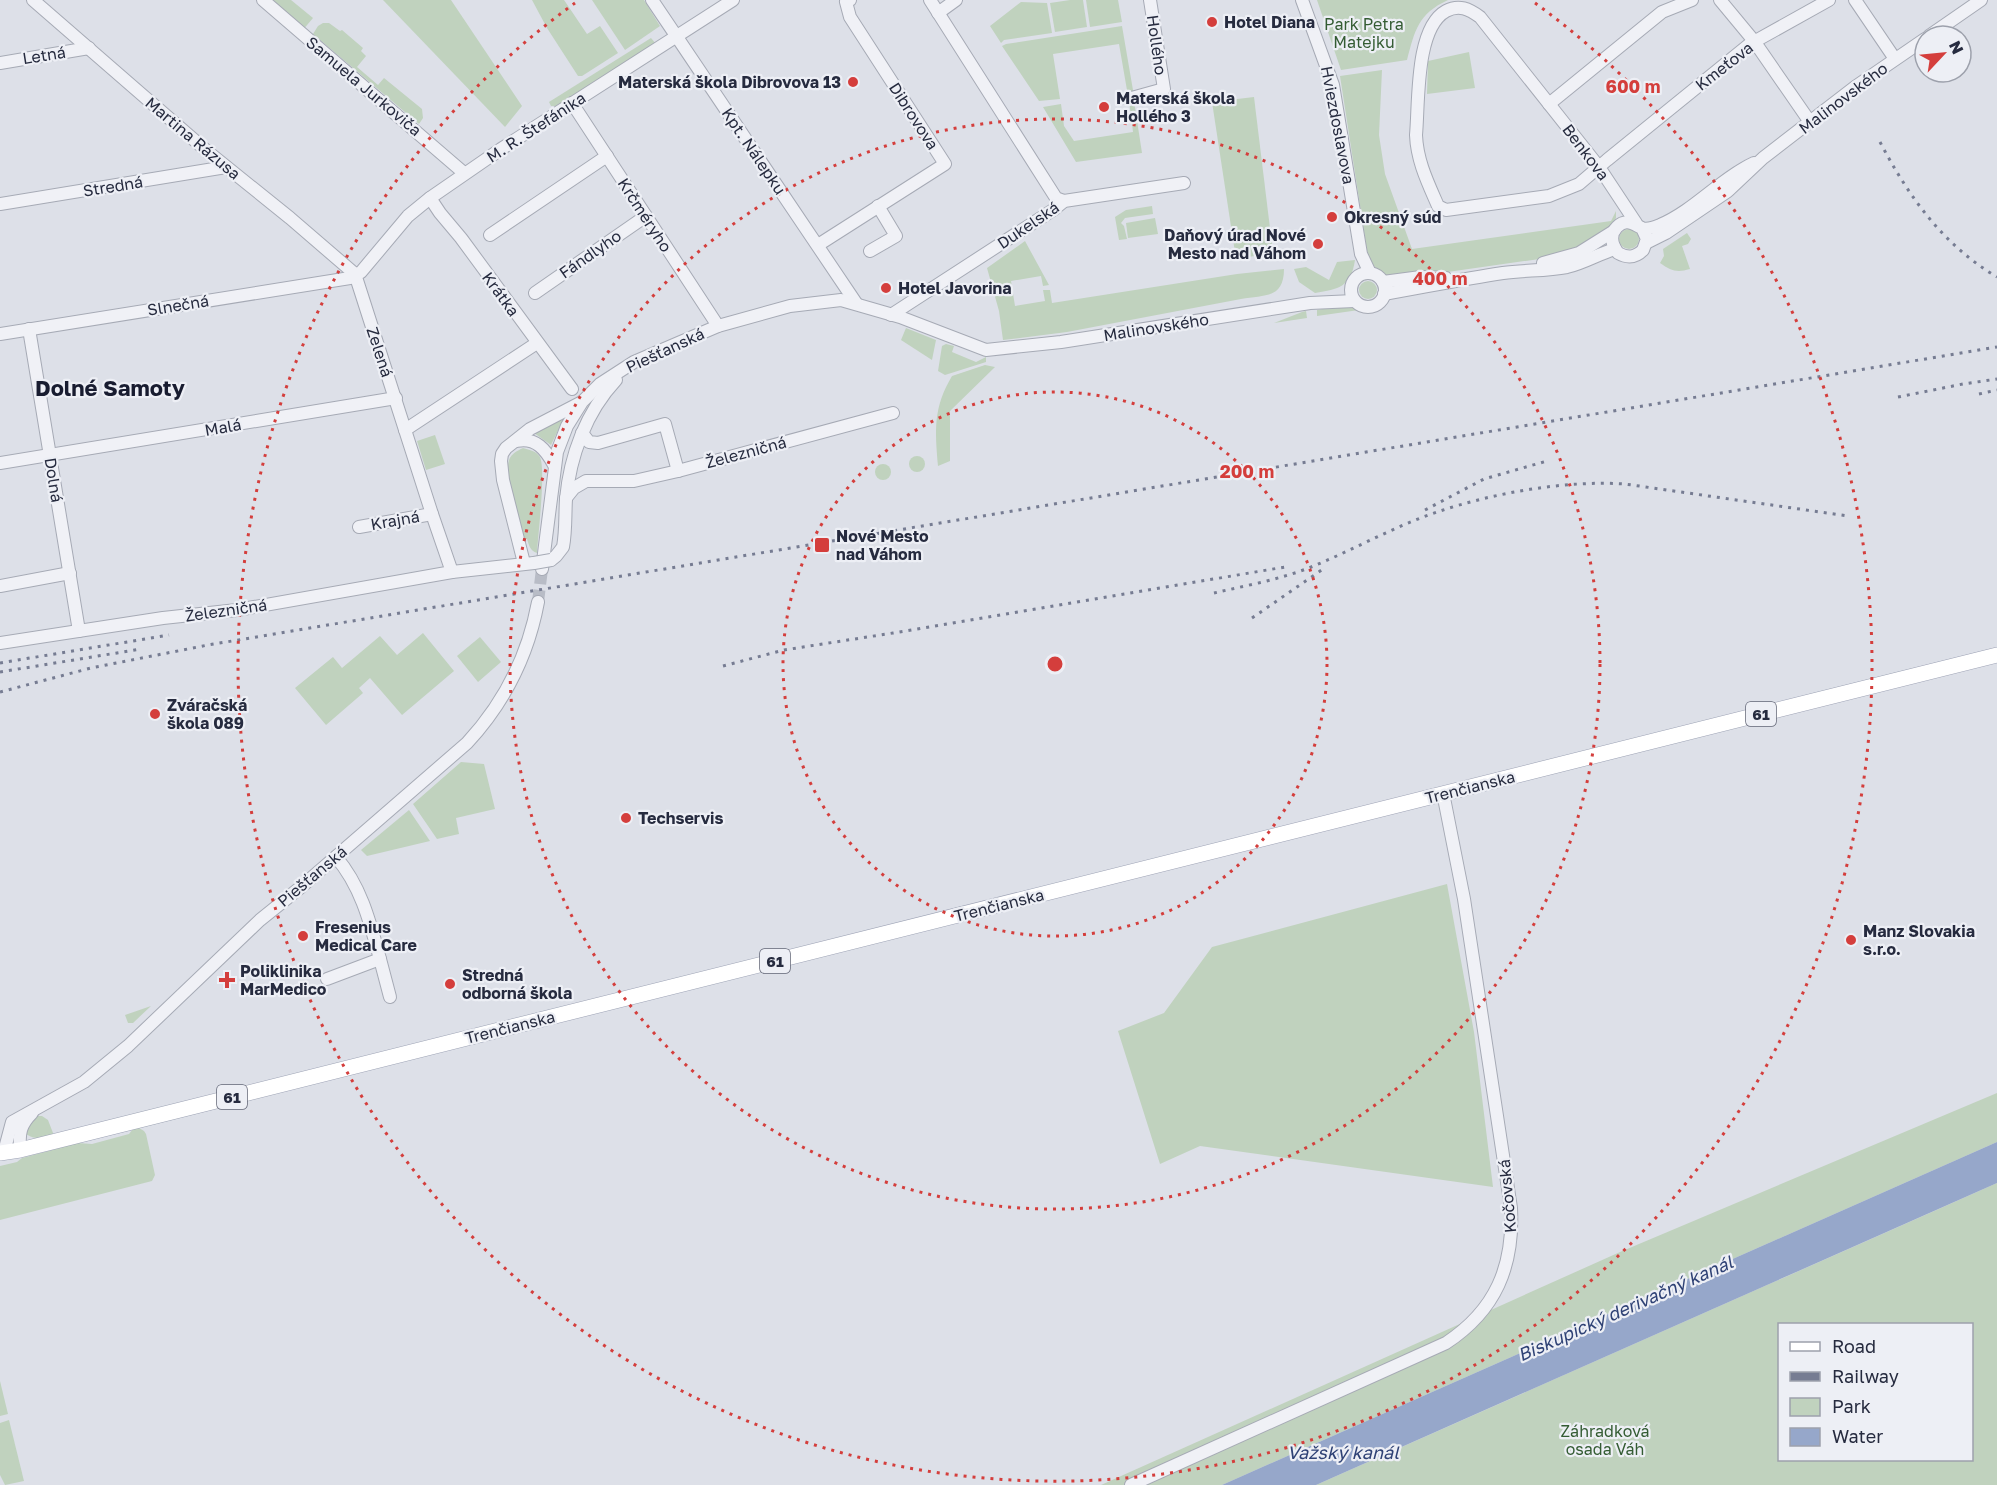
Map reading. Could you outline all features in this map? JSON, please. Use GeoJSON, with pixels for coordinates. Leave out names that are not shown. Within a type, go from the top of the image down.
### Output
{"type":"FeatureCollection","features":[{"type":"Feature","properties":{"kind":"main road","name":"Trenčianska"},"geometry":{"type":"LineString","coordinates":[[2,1153],[1997,655]]}},
{"type":"Feature","properties":{"kind":"street","name":"Martina Rázusa"},"geometry":{"type":"LineString","coordinates":[[33,0],[226,167],[356,274]]}},
{"type":"Feature","properties":{"kind":"street","name":"Samuela Jurkoviča"},"geometry":{"type":"LineString","coordinates":[[263,0],[464,173]]}},
{"type":"Feature","properties":{"kind":"street","name":"Kpt. Nálepku"},"geometry":{"type":"LineString","coordinates":[[652,0],[856,303]]}},
{"type":"Feature","properties":{"kind":"street","name":"M. R. Štefánika"},"geometry":{"type":"LineString","coordinates":[[356,274],[361,272],[373,259],[408,216],[464,173],[733,0]]}},
{"type":"Feature","properties":{"kind":"street","name":"Dibrovova"},"geometry":{"type":"LineString","coordinates":[[818,245],[945,164],[850,17],[846,2],[850,0]]}},
{"type":"Feature","properties":{"kind":"street"},"geometry":{"type":"LineString","coordinates":[[930,0],[1056,198],[1064,201]]}},
{"type":"Feature","properties":{"kind":"street"},"geometry":{"type":"LineString","coordinates":[[938,13],[956,0]]}},
{"type":"Feature","properties":{"kind":"street","name":"Hollého"},"geometry":{"type":"LineString","coordinates":[[1128,99],[1164,89],[1150,0]]}},
{"type":"Feature","properties":{"kind":"street","name":"Hviezdoslavova"},"geometry":{"type":"LineString","coordinates":[[1302,0],[1334,85],[1361,254],[1370,273]]}},
{"type":"Feature","properties":{"kind":"street"},"geometry":{"type":"LineString","coordinates":[[1549,104],[1662,12],[1692,0]]}},
{"type":"Feature","properties":{"kind":"street"},"geometry":{"type":"LineString","coordinates":[[1720,0],[1754,42],[1810,122]]}},
{"type":"Feature","properties":{"kind":"street","name":"Kmeťova"},"geometry":{"type":"LineString","coordinates":[[1480,17],[1469,9],[1457,7],[1448,10],[1437,17],[1429,28],[1423,48],[1416,135],[1417,149],[1438,206],[1446,210],[1536,198],[1560,193],[1579,184],[1754,42],[1829,0]]}},
{"type":"Feature","properties":{"kind":"street"},"geometry":{"type":"LineString","coordinates":[[1855,0],[1895,59]]}},
{"type":"Feature","properties":{"kind":"street"},"geometry":{"type":"LineString","coordinates":[[1946,24],[1976,2]]}},
{"type":"Feature","properties":{"kind":"street","name":"Benkova"},"geometry":{"type":"LineString","coordinates":[[1480,17],[1599,167],[1639,226]]}},
{"type":"Feature","properties":{"kind":"street","name":"Malinovského"},"geometry":{"type":"LineString","coordinates":[[1383,288],[1528,270],[1547,271],[1569,266],[1615,249],[1622,255],[1632,257],[1640,253],[1646,243],[1728,190],[1763,158],[1855,87],[1913,47]]}},
{"type":"Feature","properties":{"kind":"street","name":"Letná"},"geometry":{"type":"LineString","coordinates":[[0,63],[89,48]]}},
{"type":"Feature","properties":{"kind":"street","name":"Krčméryho"},"geometry":{"type":"LineString","coordinates":[[572,103],[718,326]]}},
{"type":"Feature","properties":{"kind":"street"},"geometry":{"type":"LineString","coordinates":[[490,235],[607,156]]}},
{"type":"Feature","properties":{"kind":"street","name":"Malinovského"},"geometry":{"type":"LineString","coordinates":[[1528,270],[1579,254],[1628,222],[1653,228],[1664,224],[1738,170],[1763,158]]}},
{"type":"Feature","properties":{"kind":"street","name":"Stredná"},"geometry":{"type":"LineString","coordinates":[[0,204],[226,167]]}},
{"type":"Feature","properties":{"kind":"street","name":"Dukelská"},"geometry":{"type":"LineString","coordinates":[[891,315],[1064,201],[1184,183]]}},
{"type":"Feature","properties":{"kind":"street","name":"Krátka"},"geometry":{"type":"LineString","coordinates":[[430,198],[572,389]]}},
{"type":"Feature","properties":{"kind":"street"},"geometry":{"type":"LineString","coordinates":[[1615,249],[1612,240],[1617,228],[1620,201]]}},
{"type":"Feature","properties":{"kind":"street"},"geometry":{"type":"LineString","coordinates":[[870,251],[896,236],[878,206]]}},
{"type":"Feature","properties":{"kind":"street","name":"Fándlyho"},"geometry":{"type":"LineString","coordinates":[[535,293],[646,216]]}},
{"type":"Feature","properties":{"kind":"street"},"geometry":{"type":"LineString","coordinates":[[1639,226],[1646,235],[1646,243]]}},
{"type":"Feature","properties":{"kind":"street","name":"Hviezdoslavova"},"geometry":{"type":"LineString","coordinates":[[1353,282],[1361,254]]}},
{"type":"Feature","properties":{"kind":"street"},"geometry":{"type":"LineString","coordinates":[[1370,273],[1380,278],[1383,288],[1380,302],[1372,307],[1362,306],[1354,301],[1351,294],[1353,282],[1362,274],[1370,273]]}},
{"type":"Feature","properties":{"kind":"street","name":"Slnečná"},"geometry":{"type":"LineString","coordinates":[[0,334],[350,278],[356,274]]}},
{"type":"Feature","properties":{"kind":"street","name":"Zelená"},"geometry":{"type":"LineString","coordinates":[[356,274],[452,572]]}},
{"type":"Feature","properties":{"kind":"street","name":"Malinovského"},"geometry":{"type":"LineString","coordinates":[[1326,301],[1353,282]]}},
{"type":"Feature","properties":{"kind":"street"},"geometry":{"type":"LineString","coordinates":[[920,296],[917,315],[923,326]]}},
{"type":"Feature","properties":{"kind":"street","name":"Piešťanská"},"geometry":{"type":"LineString","coordinates":[[538,563],[554,465],[561,438],[582,402],[600,384],[652,353],[718,326],[766,312],[812,302],[841,300],[923,326],[986,350]]}},
{"type":"Feature","properties":{"kind":"street","name":"Malinovského"},"geometry":{"type":"LineString","coordinates":[[986,350],[1061,342],[1326,301],[1354,301]]}},
{"type":"Feature","properties":{"kind":"street","name":"Dolná"},"geometry":{"type":"LineString","coordinates":[[29,329],[78,631]]}},
{"type":"Feature","properties":{"kind":"street"},"geometry":{"type":"LineString","coordinates":[[405,430],[537,343]]}},
{"type":"Feature","properties":{"kind":"street"},"geometry":{"type":"LineString","coordinates":[[582,402],[530,429],[506,448],[501,461],[507,502],[538,563],[560,552],[563,547],[569,472],[582,433],[592,412],[616,380],[618,373]]}},
{"type":"Feature","properties":{"kind":"street","name":"Malá"},"geometry":{"type":"LineString","coordinates":[[0,463],[396,398]]}},
{"type":"Feature","properties":{"kind":"street","name":"Železničná"},"geometry":{"type":"LineString","coordinates":[[566,498],[580,484],[598,481],[633,481],[678,471],[893,413]]}},
{"type":"Feature","properties":{"kind":"street"},"geometry":{"type":"LineString","coordinates":[[582,433],[589,442],[598,443],[665,424],[678,471]]}},
{"type":"Feature","properties":{"kind":"street"},"geometry":{"type":"LineString","coordinates":[[517,441],[529,440],[541,446],[554,465]]}},
{"type":"Feature","properties":{"kind":"street","name":"Krajná"},"geometry":{"type":"LineString","coordinates":[[359,527],[432,514]]}},
{"type":"Feature","properties":{"kind":"street","name":"Železničná"},"geometry":{"type":"LineString","coordinates":[[0,643],[237,610],[452,572],[538,563]]}},
{"type":"Feature","properties":{"kind":"street"},"geometry":{"type":"LineString","coordinates":[[0,586],[70,573]]}},
{"type":"Feature","properties":{"kind":"street","name":"Piešťanská"},"geometry":{"type":"LineString","coordinates":[[2,1153],[12,1122],[84,1082],[128,1046],[256,924],[452,756],[490,716],[510,685],[531,636],[538,602]]}},
{"type":"Feature","properties":{"kind":"street","name":"Kočovská"},"geometry":{"type":"LineString","coordinates":[[1131,1485],[1446,1342],[1467,1328],[1484,1312],[1500,1282],[1511,1242],[1509,1190],[1464,899],[1443,794]]}},
{"type":"Feature","properties":{"kind":"street"},"geometry":{"type":"LineString","coordinates":[[336,857],[352,879],[364,904],[390,997]]}},
{"type":"Feature","properties":{"kind":"street"},"geometry":{"type":"LineString","coordinates":[[327,979],[380,959]]}},
{"type":"Feature","properties":{"kind":"street","name":"Piešťanská"},"geometry":{"type":"LineString","coordinates":[[20,1150],[19,1134],[22,1123],[34,1110]]}},
{"type":"Feature","properties":{"kind":"green space"},"geometry":{"type":"Polygon","coordinates":[[[266,0],[291,0],[313,18],[302,31],[266,0]]]}},
{"type":"Feature","properties":{"kind":"green space"},"geometry":{"type":"Polygon","coordinates":[[[383,0],[451,0],[522,106],[505,127],[383,0]]]}},
{"type":"Feature","properties":{"kind":"green space"},"geometry":{"type":"Polygon","coordinates":[[[532,0],[564,0],[587,34],[600,26],[618,53],[582,76],[578,76],[532,0]]]}},
{"type":"Feature","properties":{"kind":"green space"},"geometry":{"type":"Polygon","coordinates":[[[592,0],[644,0],[660,26],[625,50],[592,0]]]}},
{"type":"Feature","properties":{"kind":"green space"},"geometry":{"type":"Polygon","coordinates":[[[1083,0],[1087,27],[1055,32],[1050,3],[1083,0]]]}},
{"type":"Feature","properties":{"kind":"green space"},"geometry":{"type":"Polygon","coordinates":[[[1086,0],[1118,0],[1122,22],[1090,27],[1086,0]]]}},
{"type":"Feature","properties":{"kind":"green space","name":"Park Petra Matejku"},"geometry":{"type":"Polygon","coordinates":[[[1317,0],[1448,0],[1430,11],[1419,24],[1407,60],[1341,70],[1317,0]]]}},
{"type":"Feature","properties":{"kind":"green space"},"geometry":{"type":"Polygon","coordinates":[[[1021,2],[1047,3],[1052,33],[1004,40],[1001,43],[990,26],[1021,2]]]}},
{"type":"Feature","properties":{"kind":"green space"},"geometry":{"type":"Polygon","coordinates":[[[323,23],[329,23],[340,31],[342,30],[363,48],[361,51],[366,56],[357,67],[378,85],[384,78],[422,109],[423,118],[419,124],[313,34],[323,23]]]}},
{"type":"Feature","properties":{"kind":"green space"},"geometry":{"type":"Polygon","coordinates":[[[1122,26],[1134,96],[1128,96],[1119,44],[1053,54],[1060,99],[1039,101],[1002,46],[1006,44],[1122,26]]]}},
{"type":"Feature","properties":{"kind":"green space"},"geometry":{"type":"Polygon","coordinates":[[[651,38],[656,44],[556,106],[551,106],[549,102],[651,38]]]}},
{"type":"Feature","properties":{"kind":"green space"},"geometry":{"type":"Polygon","coordinates":[[[1469,52],[1475,88],[1427,94],[1428,61],[1469,52]]]}},
{"type":"Feature","properties":{"kind":"green space"},"geometry":{"type":"Polygon","coordinates":[[[1382,70],[1379,135],[1385,174],[1412,249],[1611,221],[1616,211],[1616,218],[1611,227],[1574,254],[1392,280],[1384,275],[1375,268],[1368,257],[1340,76],[1382,70]]]}},
{"type":"Feature","properties":{"kind":"green space"},"geometry":{"type":"Polygon","coordinates":[[[1254,97],[1273,253],[1236,259],[1212,102],[1254,97]]]}},
{"type":"Feature","properties":{"kind":"green space"},"geometry":{"type":"Polygon","coordinates":[[[1129,101],[1134,101],[1142,153],[1076,162],[1043,107],[1061,104],[1064,126],[1074,141],[1133,132],[1129,101]]]}},
{"type":"Feature","properties":{"kind":"green space"},"geometry":{"type":"Polygon","coordinates":[[[1152,206],[1153,214],[1125,218],[1121,223],[1127,239],[1119,240],[1115,217],[1126,210],[1152,206]]]}},
{"type":"Feature","properties":{"kind":"green space"},"geometry":{"type":"Polygon","coordinates":[[[1155,218],[1158,234],[1128,238],[1126,223],[1155,218]]]}},
{"type":"Feature","properties":{"kind":"green space"},"geometry":{"type":"Polygon","coordinates":[[[1629,229],[1636,232],[1639,239],[1636,246],[1629,249],[1622,246],[1619,239],[1622,232],[1629,229]]]}},
{"type":"Feature","properties":{"kind":"green space"},"geometry":{"type":"Polygon","coordinates":[[[1687,233],[1691,239],[1688,244],[1682,246],[1690,269],[1674,270],[1660,263],[1664,256],[1663,249],[1687,233]]]}},
{"type":"Feature","properties":{"kind":"green space"},"geometry":{"type":"Polygon","coordinates":[[[1025,241],[1049,285],[1043,286],[1041,276],[1011,281],[1015,306],[1045,301],[1043,290],[1050,290],[1052,303],[1237,274],[1284,269],[1283,279],[1276,291],[1265,296],[1067,332],[1003,340],[999,311],[987,268],[1025,241]]]}},
{"type":"Feature","properties":{"kind":"green space"},"geometry":{"type":"Polygon","coordinates":[[[1355,260],[1350,276],[1343,285],[1315,293],[1299,282],[1294,269],[1306,267],[1329,280],[1337,262],[1355,260]]]}},
{"type":"Feature","properties":{"kind":"green space"},"geometry":{"type":"Polygon","coordinates":[[[1368,281],[1374,284],[1377,290],[1374,296],[1368,299],[1362,296],[1359,290],[1362,284],[1368,281]]]}},
{"type":"Feature","properties":{"kind":"green space"},"geometry":{"type":"Polygon","coordinates":[[[1344,305],[1353,306],[1359,310],[1317,316],[1317,310],[1344,305]]]}},
{"type":"Feature","properties":{"kind":"green space"},"geometry":{"type":"Polygon","coordinates":[[[1306,311],[1307,318],[1274,323],[1302,312],[1306,311]]]}},
{"type":"Feature","properties":{"kind":"green space"},"geometry":{"type":"Polygon","coordinates":[[[906,328],[936,340],[932,360],[901,340],[906,328]]]}},
{"type":"Feature","properties":{"kind":"green space"},"geometry":{"type":"Polygon","coordinates":[[[946,344],[954,346],[952,352],[976,362],[986,357],[986,362],[945,375],[938,371],[942,346],[946,344]]]}},
{"type":"Feature","properties":{"kind":"green space"},"geometry":{"type":"Polygon","coordinates":[[[985,365],[995,367],[950,411],[950,461],[938,466],[936,441],[941,398],[952,376],[985,365]]]}},
{"type":"Feature","properties":{"kind":"green space"},"geometry":{"type":"Polygon","coordinates":[[[565,416],[551,445],[534,433],[565,416]]]}},
{"type":"Feature","properties":{"kind":"green space"},"geometry":{"type":"Polygon","coordinates":[[[435,435],[445,464],[426,470],[417,441],[435,435]]]}},
{"type":"Feature","properties":{"kind":"green space"},"geometry":{"type":"Polygon","coordinates":[[[523,448],[537,453],[542,464],[537,553],[531,549],[527,539],[524,539],[509,476],[510,458],[523,448]]]}},
{"type":"Feature","properties":{"kind":"green space"},"geometry":{"type":"Polygon","coordinates":[[[914,456],[920,456],[925,464],[923,470],[914,472],[909,467],[909,461],[914,456]]]}},
{"type":"Feature","properties":{"kind":"green space"},"geometry":{"type":"Polygon","coordinates":[[[880,464],[886,464],[891,472],[889,478],[880,480],[875,475],[875,469],[880,464]]]}},
{"type":"Feature","properties":{"kind":"green space"},"geometry":{"type":"Polygon","coordinates":[[[423,633],[454,671],[402,715],[370,678],[359,688],[363,693],[326,725],[295,688],[333,657],[342,668],[380,636],[397,655],[423,633]]]}},
{"type":"Feature","properties":{"kind":"green space"},"geometry":{"type":"Polygon","coordinates":[[[480,637],[501,662],[478,682],[457,656],[480,637]]]}},
{"type":"Feature","properties":{"kind":"green space"},"geometry":{"type":"Polygon","coordinates":[[[461,762],[484,764],[495,809],[456,818],[459,834],[437,839],[413,804],[461,762]]]}},
{"type":"Feature","properties":{"kind":"green space"},"geometry":{"type":"Polygon","coordinates":[[[409,810],[430,841],[367,856],[361,850],[409,810]]]}},
{"type":"Feature","properties":{"kind":"green space"},"geometry":{"type":"Polygon","coordinates":[[[1447,884],[1474,1032],[1493,1187],[1200,1146],[1160,1164],[1118,1031],[1164,1013],[1212,947],[1447,884]]]}},
{"type":"Feature","properties":{"kind":"green space"},"geometry":{"type":"Polygon","coordinates":[[[151,1006],[133,1023],[128,1023],[125,1015],[151,1006]]]}},
{"type":"Feature","properties":{"kind":"green space"},"geometry":{"type":"Polygon","coordinates":[[[1997,1093],[1997,1142],[1222,1485],[1101,1485],[1620,1252],[1997,1093]]]}},
{"type":"Feature","properties":{"kind":"green space"},"geometry":{"type":"Polygon","coordinates":[[[37,1116],[48,1120],[52,1136],[36,1138],[23,1131],[28,1122],[37,1116]]]}},
{"type":"Feature","properties":{"kind":"green space"},"geometry":{"type":"Polygon","coordinates":[[[139,1128],[146,1134],[155,1175],[152,1181],[0,1220],[0,1166],[78,1143],[92,1144],[129,1134],[133,1129],[139,1128]]]}},
{"type":"Feature","properties":{"kind":"green space","name":"Záhradková osada Váh"},"geometry":{"type":"Polygon","coordinates":[[[1997,1183],[1997,1485],[1316,1485],[1997,1183]]]}},
{"type":"Feature","properties":{"kind":"green space"},"geometry":{"type":"Polygon","coordinates":[[[0,1381],[8,1414],[0,1416],[0,1381]]]}},
{"type":"Feature","properties":{"kind":"green space"},"geometry":{"type":"Polygon","coordinates":[[[9,1420],[24,1481],[5,1485],[0,1475],[0,1423],[9,1420]]]}},
{"type":"Feature","properties":{"kind":"water","name":"Važský kanál"},"geometry":{"type":"Polygon","coordinates":[[[1997,1142],[1997,1183],[1316,1485],[1222,1485],[1997,1142]]]}},
{"type":"Feature","properties":{"kind":"tunnel"},"geometry":{"type":"LineString","coordinates":[[538,602],[542,569]]}},
{"type":"Feature","properties":{"kind":"railway"},"geometry":{"type":"LineString","coordinates":[[1880,142],[1903,182],[1929,218],[1960,250],[1997,277]]}},
{"type":"Feature","properties":{"kind":"railway"},"geometry":{"type":"LineString","coordinates":[[0,692],[91,668],[208,645],[1997,347]]}},
{"type":"Feature","properties":{"kind":"railway"},"geometry":{"type":"LineString","coordinates":[[1898,397],[1997,379]]}},
{"type":"Feature","properties":{"kind":"railway"},"geometry":{"type":"LineString","coordinates":[[1979,394],[1997,390]]}},
{"type":"Feature","properties":{"kind":"railway"},"geometry":{"type":"LineString","coordinates":[[1425,510],[1484,479],[1547,461]]}},
{"type":"Feature","properties":{"kind":"railway"},"geometry":{"type":"LineString","coordinates":[[1214,593],[1272,580],[1306,569],[1404,525],[1459,505],[1554,486],[1625,484],[1848,516]]}},
{"type":"Feature","properties":{"kind":"railway"},"geometry":{"type":"LineString","coordinates":[[723,666],[784,650],[1285,567]]}},
{"type":"Feature","properties":{"kind":"railway"},"geometry":{"type":"LineString","coordinates":[[1252,618],[1326,567]]}},
{"type":"Feature","properties":{"kind":"railway"},"geometry":{"type":"LineString","coordinates":[[0,663],[169,635]]}},
{"type":"Feature","properties":{"kind":"railway"},"geometry":{"type":"LineString","coordinates":[[0,672],[141,649]]}},
{"type":"Feature","properties":{"kind":"place","name":"Hotel Diana"},"geometry":{"type":"Point","coordinates":[1212,22]}},
{"type":"Feature","properties":{"kind":"place","name":"Materská škola Dibrovova 13"},"geometry":{"type":"Point","coordinates":[853,82]}},
{"type":"Feature","properties":{"kind":"place","name":"Materská škola Hollého 3"},"geometry":{"type":"Point","coordinates":[1104,107]}},
{"type":"Feature","properties":{"kind":"place","name":"Okresný súd"},"geometry":{"type":"Point","coordinates":[1332,217]}},
{"type":"Feature","properties":{"kind":"place","name":"Daňový úrad Nové Mesto nad Váhom"},"geometry":{"type":"Point","coordinates":[1318,244]}},
{"type":"Feature","properties":{"kind":"place","name":"Hotel Javorina"},"geometry":{"type":"Point","coordinates":[886,288]}},
{"type":"Feature","properties":{"kind":"place","name":"Nové Mesto nad Váhom"},"geometry":{"type":"Point","coordinates":[822,545]}},
{"type":"Feature","properties":{"kind":"place","name":"Zváračská škola 089"},"geometry":{"type":"Point","coordinates":[155,714]}},
{"type":"Feature","properties":{"kind":"place","name":"Techservis"},"geometry":{"type":"Point","coordinates":[626,818]}},
{"type":"Feature","properties":{"kind":"place","name":"Fresenius Medical Care"},"geometry":{"type":"Point","coordinates":[303,936]}},
{"type":"Feature","properties":{"kind":"place","name":"Manz Slovakia s.r.o."},"geometry":{"type":"Point","coordinates":[1851,940]}},
{"type":"Feature","properties":{"kind":"place","name":"Poliklinika MarMedico"},"geometry":{"type":"Point","coordinates":[227,980]}},
{"type":"Feature","properties":{"kind":"place","name":"Stredná odborná škola"},"geometry":{"type":"Point","coordinates":[450,984]}},
{"type":"Feature","properties":{"kind":"district","name":"Dolné Samoty"},"geometry":{"type":"Point","coordinates":[110,387]}},
{"type":"Feature","properties":{"kind":"water label","name":"Biskupický derivačný kanál"},"geometry":{"type":"Point","coordinates":[1625,1308]}}]}
